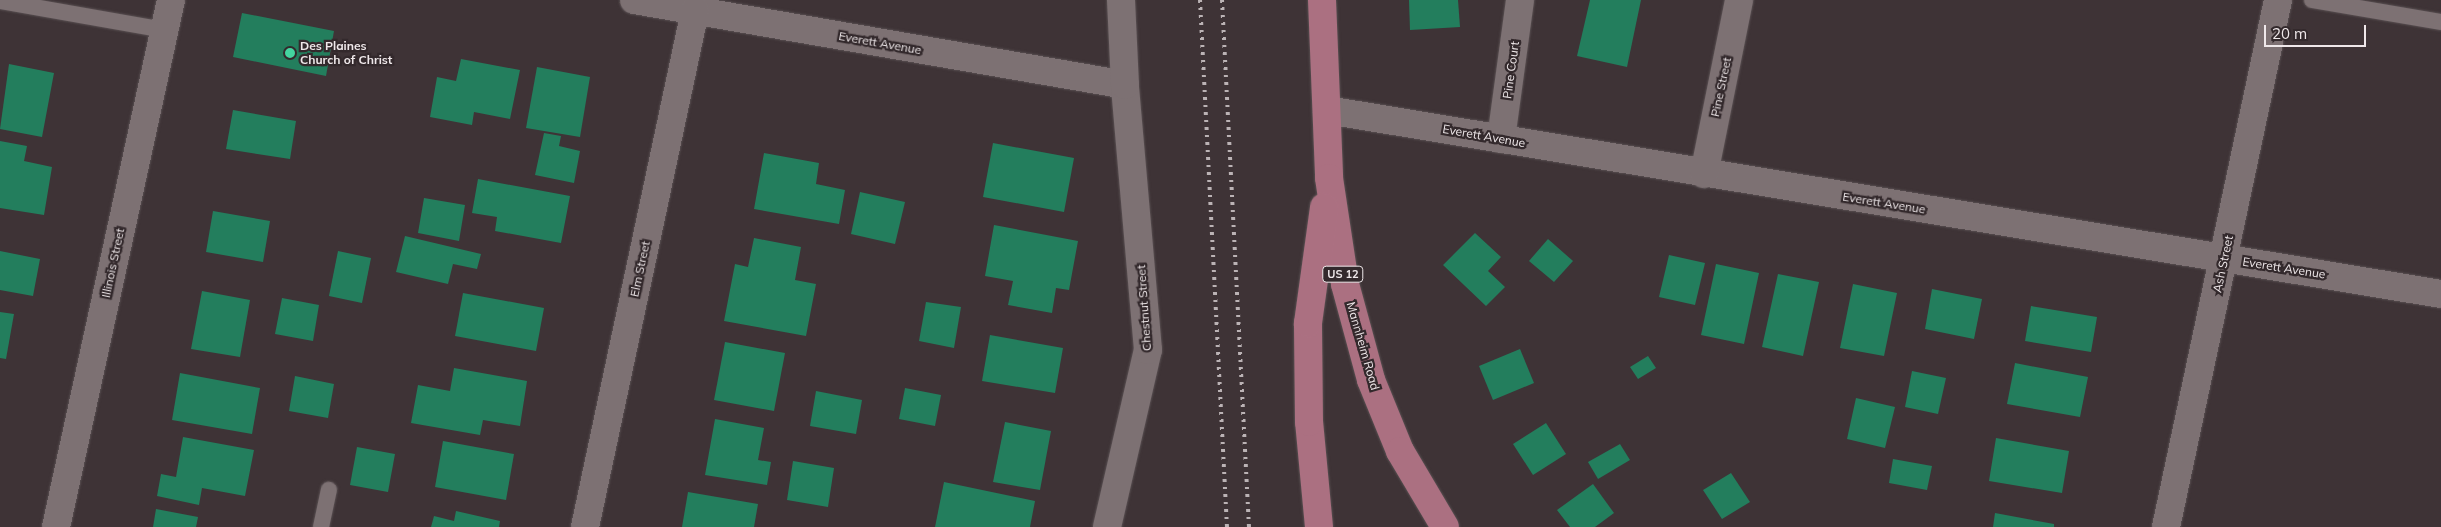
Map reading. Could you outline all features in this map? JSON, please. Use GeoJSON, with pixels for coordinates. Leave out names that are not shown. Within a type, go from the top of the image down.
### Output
{"type":"FeatureCollection","features":[{"type":"Feature","properties":{"kind":"main road","name":"Mannheim Road"},"geometry":{"type":"LineString","coordinates":[[1322,0],[1329,178],[1345,284],[1371,380],[1400,452],[1445,527]]}},
{"type":"Feature","properties":{"kind":"main road"},"geometry":{"type":"LineString","coordinates":[[1319,527],[1309,422],[1308,323],[1329,178]]}},
{"type":"Feature","properties":{"kind":"street","name":"Illinois Street"},"geometry":{"type":"LineString","coordinates":[[56,527],[170,0]]}},
{"type":"Feature","properties":{"kind":"street","name":"Everett Avenue"},"geometry":{"type":"LineString","coordinates":[[634,0],[1125,85]]}},
{"type":"Feature","properties":{"kind":"street","name":"Chestnut Street"},"geometry":{"type":"LineString","coordinates":[[1108,527],[1148,350],[1125,85],[1121,0]]}},
{"type":"Feature","properties":{"kind":"street","name":"Pine Court"},"geometry":{"type":"LineString","coordinates":[[1501,139],[1520,0]]}},
{"type":"Feature","properties":{"kind":"street","name":"Pine Street"},"geometry":{"type":"LineString","coordinates":[[1704,174],[1739,0]]}},
{"type":"Feature","properties":{"kind":"street","name":"Ash Street"},"geometry":{"type":"LineString","coordinates":[[2166,527],[2278,0]]}},
{"type":"Feature","properties":{"kind":"street","name":"Elm Street"},"geometry":{"type":"LineString","coordinates":[[585,527],[694,10]]}},
{"type":"Feature","properties":{"kind":"street","name":"Everett Avenue"},"geometry":{"type":"LineString","coordinates":[[1327,110],[1704,174],[2441,294]]}},
{"type":"Feature","properties":{"kind":"lane"},"geometry":{"type":"LineString","coordinates":[[2312,0],[2441,22]]}},
{"type":"Feature","properties":{"kind":"lane"},"geometry":{"type":"LineString","coordinates":[[0,1],[164,30]]}},
{"type":"Feature","properties":{"kind":"lane"},"geometry":{"type":"LineString","coordinates":[[321,527],[328,490]]}},
{"type":"Feature","properties":{"kind":"building"},"geometry":{"type":"Polygon","coordinates":[[[1409,0],[1458,0],[1460,27],[1410,30],[1409,0]]]}},
{"type":"Feature","properties":{"kind":"building"},"geometry":{"type":"Polygon","coordinates":[[[1590,0],[1641,0],[1627,67],[1577,56],[1590,0]]]}},
{"type":"Feature","properties":{"kind":"building"},"geometry":{"type":"Polygon","coordinates":[[[242,13],[334,31],[326,76],[233,57],[242,13]]]}},
{"type":"Feature","properties":{"kind":"building"},"geometry":{"type":"Polygon","coordinates":[[[461,59],[520,70],[510,119],[474,112],[472,125],[430,117],[437,77],[456,81],[461,59]]]}},
{"type":"Feature","properties":{"kind":"building"},"geometry":{"type":"Polygon","coordinates":[[[9,64],[54,73],[42,137],[0,129],[9,64]]]}},
{"type":"Feature","properties":{"kind":"building"},"geometry":{"type":"Polygon","coordinates":[[[537,67],[590,77],[580,137],[526,128],[537,67]]]}},
{"type":"Feature","properties":{"kind":"building"},"geometry":{"type":"Polygon","coordinates":[[[233,110],[296,121],[290,159],[226,149],[233,110]]]}},
{"type":"Feature","properties":{"kind":"building"},"geometry":{"type":"Polygon","coordinates":[[[544,133],[561,136],[559,146],[580,151],[574,183],[535,175],[544,133]]]}},
{"type":"Feature","properties":{"kind":"building"},"geometry":{"type":"Polygon","coordinates":[[[0,141],[27,146],[24,161],[52,167],[44,215],[0,208],[0,141]]]}},
{"type":"Feature","properties":{"kind":"building"},"geometry":{"type":"Polygon","coordinates":[[[993,143],[1074,158],[1064,212],[983,197],[993,143]]]}},
{"type":"Feature","properties":{"kind":"building"},"geometry":{"type":"Polygon","coordinates":[[[764,153],[819,163],[816,184],[845,190],[839,224],[754,209],[764,153]]]}},
{"type":"Feature","properties":{"kind":"building"},"geometry":{"type":"Polygon","coordinates":[[[478,179],[570,196],[561,243],[495,231],[497,217],[472,213],[478,179]]]}},
{"type":"Feature","properties":{"kind":"building"},"geometry":{"type":"Polygon","coordinates":[[[860,192],[905,202],[895,244],[851,234],[860,192]]]}},
{"type":"Feature","properties":{"kind":"building"},"geometry":{"type":"Polygon","coordinates":[[[424,198],[465,205],[459,241],[418,233],[424,198]]]}},
{"type":"Feature","properties":{"kind":"building"},"geometry":{"type":"Polygon","coordinates":[[[213,211],[270,221],[263,262],[206,252],[213,211]]]}},
{"type":"Feature","properties":{"kind":"building"},"geometry":{"type":"Polygon","coordinates":[[[994,225],[1078,241],[1069,290],[1056,288],[1052,313],[1008,305],[1013,281],[985,276],[994,225]]]}},
{"type":"Feature","properties":{"kind":"building"},"geometry":{"type":"Polygon","coordinates":[[[1475,233],[1501,257],[1488,271],[1505,287],[1486,306],[1443,265],[1475,233]]]}},
{"type":"Feature","properties":{"kind":"building"},"geometry":{"type":"Polygon","coordinates":[[[405,236],[481,254],[477,269],[453,264],[448,284],[396,272],[405,236]]]}},
{"type":"Feature","properties":{"kind":"building"},"geometry":{"type":"Polygon","coordinates":[[[754,238],[801,247],[795,280],[816,284],[806,336],[724,321],[735,264],[748,267],[754,238]]]}},
{"type":"Feature","properties":{"kind":"building"},"geometry":{"type":"Polygon","coordinates":[[[1548,239],[1573,261],[1554,282],[1529,261],[1548,239]]]}},
{"type":"Feature","properties":{"kind":"building"},"geometry":{"type":"Polygon","coordinates":[[[0,251],[40,259],[33,296],[0,290],[0,251]]]}},
{"type":"Feature","properties":{"kind":"building"},"geometry":{"type":"Polygon","coordinates":[[[338,251],[371,258],[362,303],[329,296],[338,251]]]}},
{"type":"Feature","properties":{"kind":"building"},"geometry":{"type":"Polygon","coordinates":[[[1669,255],[1705,263],[1695,305],[1659,297],[1669,255]]]}},
{"type":"Feature","properties":{"kind":"building"},"geometry":{"type":"Polygon","coordinates":[[[1716,264],[1759,273],[1744,344],[1701,335],[1716,264]]]}},
{"type":"Feature","properties":{"kind":"building"},"geometry":{"type":"Polygon","coordinates":[[[1778,274],[1819,282],[1803,356],[1762,347],[1778,274]]]}},
{"type":"Feature","properties":{"kind":"building"},"geometry":{"type":"Polygon","coordinates":[[[1853,284],[1897,293],[1884,356],[1840,348],[1853,284]]]}},
{"type":"Feature","properties":{"kind":"building"},"geometry":{"type":"Polygon","coordinates":[[[1932,289],[1982,299],[1974,339],[1925,329],[1932,289]]]}},
{"type":"Feature","properties":{"kind":"building"},"geometry":{"type":"Polygon","coordinates":[[[202,291],[250,300],[240,357],[191,349],[202,291]]]}},
{"type":"Feature","properties":{"kind":"building"},"geometry":{"type":"Polygon","coordinates":[[[463,293],[544,308],[536,351],[455,336],[463,293]]]}},
{"type":"Feature","properties":{"kind":"building"},"geometry":{"type":"Polygon","coordinates":[[[282,298],[319,305],[313,341],[275,334],[282,298]]]}},
{"type":"Feature","properties":{"kind":"building"},"geometry":{"type":"Polygon","coordinates":[[[926,302],[961,307],[954,348],[919,341],[926,302]]]}},
{"type":"Feature","properties":{"kind":"building"},"geometry":{"type":"Polygon","coordinates":[[[2031,306],[2097,317],[2091,352],[2025,341],[2031,306]]]}},
{"type":"Feature","properties":{"kind":"building"},"geometry":{"type":"Polygon","coordinates":[[[0,312],[14,314],[6,359],[0,358],[0,312]]]}},
{"type":"Feature","properties":{"kind":"building"},"geometry":{"type":"Polygon","coordinates":[[[990,335],[1063,348],[1055,393],[982,381],[990,335]]]}},
{"type":"Feature","properties":{"kind":"building"},"geometry":{"type":"Polygon","coordinates":[[[725,342],[785,353],[774,411],[714,400],[725,342]]]}},
{"type":"Feature","properties":{"kind":"building"},"geometry":{"type":"Polygon","coordinates":[[[1520,349],[1534,383],[1493,400],[1479,366],[1520,349]]]}},
{"type":"Feature","properties":{"kind":"building"},"geometry":{"type":"Polygon","coordinates":[[[1648,356],[1656,368],[1638,379],[1630,367],[1648,356]]]}},
{"type":"Feature","properties":{"kind":"building"},"geometry":{"type":"Polygon","coordinates":[[[2015,363],[2088,377],[2080,417],[2007,404],[2015,363]]]}},
{"type":"Feature","properties":{"kind":"building"},"geometry":{"type":"Polygon","coordinates":[[[454,368],[527,381],[520,426],[483,420],[480,435],[411,423],[418,385],[450,391],[454,368]]]}},
{"type":"Feature","properties":{"kind":"building"},"geometry":{"type":"Polygon","coordinates":[[[1912,371],[1946,378],[1938,414],[1905,407],[1912,371]]]}},
{"type":"Feature","properties":{"kind":"building"},"geometry":{"type":"Polygon","coordinates":[[[180,373],[260,388],[252,434],[172,420],[180,373]]]}},
{"type":"Feature","properties":{"kind":"building"},"geometry":{"type":"Polygon","coordinates":[[[295,376],[334,384],[328,418],[289,411],[295,376]]]}},
{"type":"Feature","properties":{"kind":"building"},"geometry":{"type":"Polygon","coordinates":[[[905,388],[941,395],[935,426],[899,419],[905,388]]]}},
{"type":"Feature","properties":{"kind":"building"},"geometry":{"type":"Polygon","coordinates":[[[816,391],[862,400],[856,434],[810,426],[816,391]]]}},
{"type":"Feature","properties":{"kind":"building"},"geometry":{"type":"Polygon","coordinates":[[[1856,398],[1895,407],[1885,448],[1847,439],[1856,398]]]}},
{"type":"Feature","properties":{"kind":"building"},"geometry":{"type":"Polygon","coordinates":[[[715,419],[764,428],[758,460],[771,462],[767,485],[705,475],[715,419]]]}},
{"type":"Feature","properties":{"kind":"building"},"geometry":{"type":"Polygon","coordinates":[[[1005,422],[1051,431],[1040,490],[993,482],[1005,422]]]}},
{"type":"Feature","properties":{"kind":"building"},"geometry":{"type":"Polygon","coordinates":[[[1546,423],[1566,454],[1533,475],[1513,444],[1546,423]]]}},
{"type":"Feature","properties":{"kind":"building"},"geometry":{"type":"Polygon","coordinates":[[[183,437],[254,450],[245,496],[202,488],[199,505],[157,496],[161,474],[176,477],[183,437]]]}},
{"type":"Feature","properties":{"kind":"building"},"geometry":{"type":"Polygon","coordinates":[[[1996,438],[2069,451],[2062,493],[1989,481],[1996,438]]]}},
{"type":"Feature","properties":{"kind":"building"},"geometry":{"type":"Polygon","coordinates":[[[443,441],[514,454],[506,500],[435,487],[443,441]]]}},
{"type":"Feature","properties":{"kind":"building"},"geometry":{"type":"Polygon","coordinates":[[[1620,444],[1630,460],[1598,479],[1588,462],[1620,444]]]}},
{"type":"Feature","properties":{"kind":"building"},"geometry":{"type":"Polygon","coordinates":[[[357,447],[395,454],[388,492],[350,485],[357,447]]]}},
{"type":"Feature","properties":{"kind":"building"},"geometry":{"type":"Polygon","coordinates":[[[1893,459],[1932,466],[1927,490],[1889,483],[1893,459]]]}},
{"type":"Feature","properties":{"kind":"building"},"geometry":{"type":"Polygon","coordinates":[[[793,461],[834,468],[828,507],[787,500],[793,461]]]}},
{"type":"Feature","properties":{"kind":"building"},"geometry":{"type":"Polygon","coordinates":[[[1731,473],[1750,502],[1722,519],[1703,490],[1731,473]]]}},
{"type":"Feature","properties":{"kind":"building"},"geometry":{"type":"Polygon","coordinates":[[[944,482],[1035,501],[1030,527],[935,527],[944,482]]]}},
{"type":"Feature","properties":{"kind":"building"},"geometry":{"type":"Polygon","coordinates":[[[1593,484],[1614,513],[1595,527],[1570,527],[1557,510],[1593,484]]]}},
{"type":"Feature","properties":{"kind":"building"},"geometry":{"type":"Polygon","coordinates":[[[688,492],[758,504],[754,527],[682,527],[688,492]]]}},
{"type":"Feature","properties":{"kind":"building"},"geometry":{"type":"Polygon","coordinates":[[[156,509],[198,517],[196,527],[153,527],[156,509]]]}},
{"type":"Feature","properties":{"kind":"building"},"geometry":{"type":"Polygon","coordinates":[[[456,511],[500,521],[499,527],[431,527],[434,516],[454,521],[456,511]]]}},
{"type":"Feature","properties":{"kind":"building"},"geometry":{"type":"Polygon","coordinates":[[[1995,513],[2054,524],[2054,527],[1993,527],[1995,513]]]}},
{"type":"Feature","properties":{"kind":"railway"},"geometry":{"type":"LineString","coordinates":[[1200,0],[1227,527]]}},
{"type":"Feature","properties":{"kind":"railway"},"geometry":{"type":"LineString","coordinates":[[1222,0],[1249,527]]}},
{"type":"Feature","properties":{"kind":"place","name":"Des Plaines Church of Christ"},"geometry":{"type":"Point","coordinates":[290,53]}}]}
